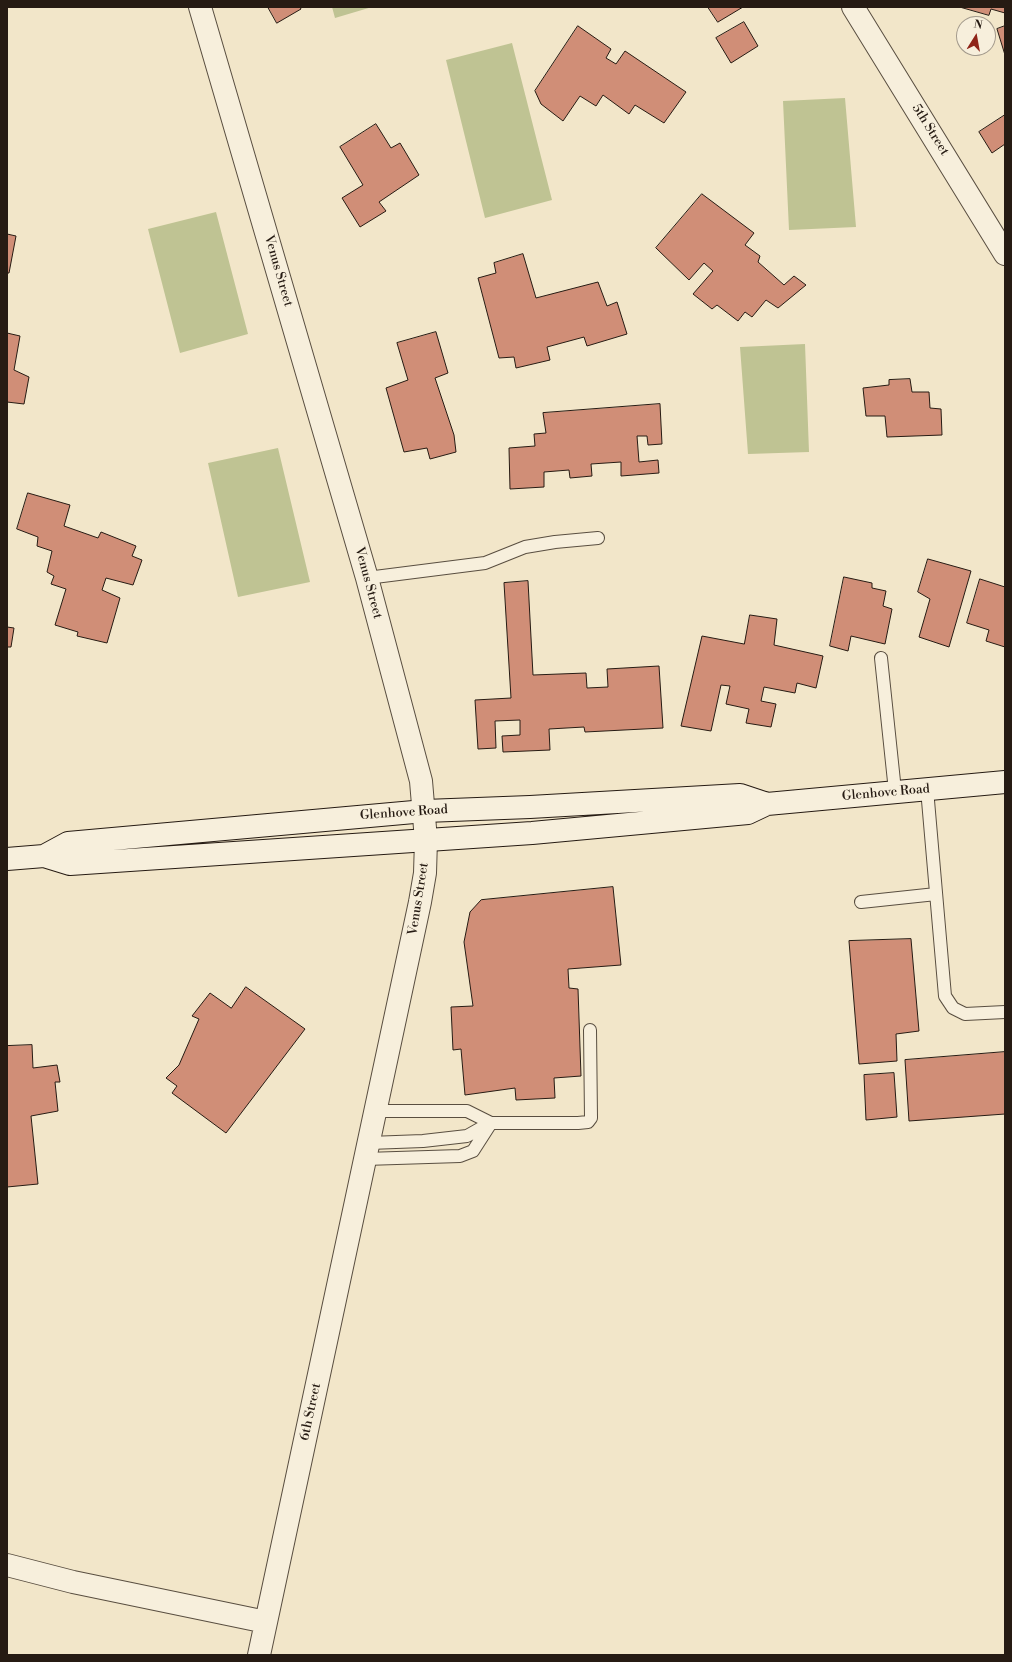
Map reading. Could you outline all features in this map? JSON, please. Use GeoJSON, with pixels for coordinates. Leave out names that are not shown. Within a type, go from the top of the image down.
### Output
{"type":"FeatureCollection","features":[{"type":"Feature","properties":{"kind":"street","name":"Venus Street"},"geometry":{"type":"LineString","coordinates":[[200,7],[367,578],[421,781],[425,810],[425,873],[366,1157]]}},
{"type":"Feature","properties":{"kind":"street","name":"5th Street"},"geometry":{"type":"LineString","coordinates":[[854,7],[1005,254]]}},
{"type":"Feature","properties":{"kind":"street","name":"Glenhove Road"},"geometry":{"type":"LineString","coordinates":[[7,859],[44,856],[70,864],[532,833],[748,813],[766,804],[1005,782]]}},
{"type":"Feature","properties":{"kind":"street","name":"Glenhove Road"},"geometry":{"type":"LineString","coordinates":[[44,856],[68,843],[425,810],[530,807],[740,795],[766,804]]}},
{"type":"Feature","properties":{"kind":"street","name":"6th Street"},"geometry":{"type":"LineString","coordinates":[[259,1655],[366,1157]]}},
{"type":"Feature","properties":{"kind":"street"},"geometry":{"type":"LineString","coordinates":[[7,1565],[73,1582],[266,1622]]}},
{"type":"Feature","properties":{"kind":"lane"},"geometry":{"type":"LineString","coordinates":[[367,578],[485,563],[525,547],[555,542],[598,538]]}},
{"type":"Feature","properties":{"kind":"lane"},"geometry":{"type":"LineString","coordinates":[[881,658],[895,791]]}},
{"type":"Feature","properties":{"kind":"lane"},"geometry":{"type":"LineString","coordinates":[[927,789],[945,996],[953,1008],[965,1014],[1005,1012]]}},
{"type":"Feature","properties":{"kind":"lane"},"geometry":{"type":"LineString","coordinates":[[860,902],[936,894]]}},
{"type":"Feature","properties":{"kind":"lane"},"geometry":{"type":"LineString","coordinates":[[376,1111],[468,1111],[491,1123],[588,1122],[591,1118],[590,1030]]}},
{"type":"Feature","properties":{"kind":"lane"},"geometry":{"type":"LineString","coordinates":[[366,1157],[423,1141],[467,1136],[491,1123]]}},
{"type":"Feature","properties":{"kind":"lane"},"geometry":{"type":"LineString","coordinates":[[366,1157],[460,1156],[473,1151],[491,1123]]}},
{"type":"Feature","properties":{"kind":"green space"},"geometry":{"type":"Polygon","coordinates":[[[332,7],[372,7],[335,18],[332,7]]]}},
{"type":"Feature","properties":{"kind":"green space"},"geometry":{"type":"Polygon","coordinates":[[[512,43],[552,200],[485,218],[446,60],[512,43]]]}},
{"type":"Feature","properties":{"kind":"green space"},"geometry":{"type":"Polygon","coordinates":[[[845,98],[856,227],[789,230],[783,101],[845,98]]]}},
{"type":"Feature","properties":{"kind":"green space"},"geometry":{"type":"Polygon","coordinates":[[[216,212],[248,334],[180,353],[148,229],[216,212]]]}},
{"type":"Feature","properties":{"kind":"green space"},"geometry":{"type":"Polygon","coordinates":[[[805,344],[809,452],[748,454],[740,347],[805,344]]]}},
{"type":"Feature","properties":{"kind":"green space"},"geometry":{"type":"Polygon","coordinates":[[[278,448],[310,582],[238,597],[208,463],[278,448]]]}},
{"type":"Feature","properties":{"kind":"building"},"geometry":{"type":"Polygon","coordinates":[[[268,7],[300,7],[301,9],[277,23],[268,7]]]}},
{"type":"Feature","properties":{"kind":"building"},"geometry":{"type":"Polygon","coordinates":[[[708,7],[743,7],[718,22],[708,7]]]}},
{"type":"Feature","properties":{"kind":"building"},"geometry":{"type":"Polygon","coordinates":[[[960,7],[1005,7],[1005,13],[991,9],[989,15],[960,7]]]}},
{"type":"Feature","properties":{"kind":"building"},"geometry":{"type":"Polygon","coordinates":[[[744,22],[758,46],[731,63],[716,38],[744,22]]]}},
{"type":"Feature","properties":{"kind":"building"},"geometry":{"type":"Polygon","coordinates":[[[578,26],[611,49],[606,58],[616,64],[625,51],[686,92],[664,123],[635,105],[629,114],[603,95],[596,106],[580,96],[563,121],[541,104],[535,91],[578,26]]]}},
{"type":"Feature","properties":{"kind":"building"},"geometry":{"type":"Polygon","coordinates":[[[1005,26],[1005,55],[997,29],[1005,26]]]}},
{"type":"Feature","properties":{"kind":"building"},"geometry":{"type":"Polygon","coordinates":[[[1005,115],[1005,144],[992,153],[979,132],[1005,115]]]}},
{"type":"Feature","properties":{"kind":"building"},"geometry":{"type":"Polygon","coordinates":[[[376,124],[391,148],[400,143],[419,175],[379,202],[386,211],[360,227],[342,198],[363,185],[340,147],[376,124]]]}},
{"type":"Feature","properties":{"kind":"building"},"geometry":{"type":"Polygon","coordinates":[[[702,194],[754,233],[745,245],[760,256],[758,262],[784,285],[794,276],[806,285],[778,308],[766,300],[752,317],[745,312],[738,321],[717,305],[712,309],[693,294],[713,271],[704,263],[689,280],[656,248],[702,194]]]}},
{"type":"Feature","properties":{"kind":"building"},"geometry":{"type":"Polygon","coordinates":[[[7,234],[16,236],[9,273],[7,273],[7,234]]]}},
{"type":"Feature","properties":{"kind":"building"},"geometry":{"type":"Polygon","coordinates":[[[523,254],[536,298],[598,282],[607,306],[617,302],[627,334],[587,346],[584,337],[547,347],[550,360],[516,368],[514,357],[499,358],[478,278],[496,273],[494,263],[523,254]]]}},
{"type":"Feature","properties":{"kind":"building"},"geometry":{"type":"Polygon","coordinates":[[[436,332],[448,373],[435,378],[454,435],[456,452],[430,459],[427,448],[404,452],[386,388],[408,380],[397,343],[436,332]]]}},
{"type":"Feature","properties":{"kind":"building"},"geometry":{"type":"Polygon","coordinates":[[[7,333],[20,336],[14,370],[29,377],[24,404],[7,402],[7,333]]]}},
{"type":"Feature","properties":{"kind":"building"},"geometry":{"type":"Polygon","coordinates":[[[910,379],[912,392],[929,392],[930,408],[941,409],[942,435],[887,437],[885,416],[866,416],[863,388],[889,385],[889,380],[910,379]]]}},
{"type":"Feature","properties":{"kind":"building"},"geometry":{"type":"Polygon","coordinates":[[[660,404],[662,444],[648,445],[647,436],[637,436],[639,462],[658,460],[659,473],[621,476],[621,462],[591,464],[592,476],[570,478],[569,470],[544,472],[544,487],[510,489],[509,448],[535,446],[534,434],[546,433],[543,413],[660,404]]]}},
{"type":"Feature","properties":{"kind":"building"},"geometry":{"type":"Polygon","coordinates":[[[28,493],[70,505],[64,526],[98,538],[101,532],[136,546],[132,556],[142,560],[133,585],[106,578],[102,590],[120,598],[107,643],[77,636],[78,632],[55,625],[66,589],[51,584],[54,576],[47,572],[52,551],[37,546],[38,537],[17,529],[28,493]]]}},
{"type":"Feature","properties":{"kind":"building"},"geometry":{"type":"Polygon","coordinates":[[[928,559],[971,571],[949,647],[919,637],[930,599],[918,592],[928,559]]]}},
{"type":"Feature","properties":{"kind":"building"},"geometry":{"type":"Polygon","coordinates":[[[844,577],[872,583],[872,588],[886,591],[883,606],[892,609],[885,644],[851,636],[848,651],[830,646],[844,577]]]}},
{"type":"Feature","properties":{"kind":"building"},"geometry":{"type":"Polygon","coordinates":[[[980,579],[1005,587],[1005,647],[986,641],[989,630],[967,623],[980,579]]]}},
{"type":"Feature","properties":{"kind":"building"},"geometry":{"type":"Polygon","coordinates":[[[528,581],[533,675],[586,673],[587,688],[608,687],[607,669],[659,666],[663,728],[585,732],[584,727],[549,729],[550,750],[503,752],[502,736],[520,735],[520,720],[495,721],[496,748],[478,749],[475,700],[511,698],[504,583],[528,581]]]}},
{"type":"Feature","properties":{"kind":"building"},"geometry":{"type":"Polygon","coordinates":[[[750,615],[777,619],[774,645],[823,656],[816,688],[797,683],[795,693],[764,687],[761,701],[776,704],[771,727],[746,723],[749,709],[726,704],[730,686],[721,685],[711,731],[681,726],[702,636],[744,644],[750,615]]]}},
{"type":"Feature","properties":{"kind":"building"},"geometry":{"type":"Polygon","coordinates":[[[7,627],[14,628],[11,647],[7,647],[7,627]]]}},
{"type":"Feature","properties":{"kind":"building"},"geometry":{"type":"Polygon","coordinates":[[[613,887],[621,965],[568,969],[569,988],[578,989],[581,1076],[554,1078],[555,1098],[516,1100],[515,1088],[465,1095],[461,1049],[453,1050],[451,1007],[473,1006],[464,942],[470,912],[481,900],[613,887]]]}},
{"type":"Feature","properties":{"kind":"building"},"geometry":{"type":"Polygon","coordinates":[[[911,939],[919,1031],[896,1034],[897,1061],[859,1064],[849,941],[911,939]]]}},
{"type":"Feature","properties":{"kind":"building"},"geometry":{"type":"Polygon","coordinates":[[[246,987],[305,1029],[226,1133],[172,1093],[177,1086],[166,1078],[179,1065],[199,1019],[192,1016],[210,993],[231,1008],[246,987]]]}},
{"type":"Feature","properties":{"kind":"building"},"geometry":{"type":"Polygon","coordinates":[[[32,1045],[33,1068],[57,1065],[60,1082],[55,1082],[58,1111],[31,1116],[38,1184],[7,1187],[7,1046],[32,1045]]]}},
{"type":"Feature","properties":{"kind":"building"},"geometry":{"type":"Polygon","coordinates":[[[1005,1052],[1005,1114],[909,1121],[905,1060],[1005,1052]]]}},
{"type":"Feature","properties":{"kind":"building"},"geometry":{"type":"Polygon","coordinates":[[[894,1073],[897,1117],[866,1120],[864,1075],[894,1073]]]}}]}
